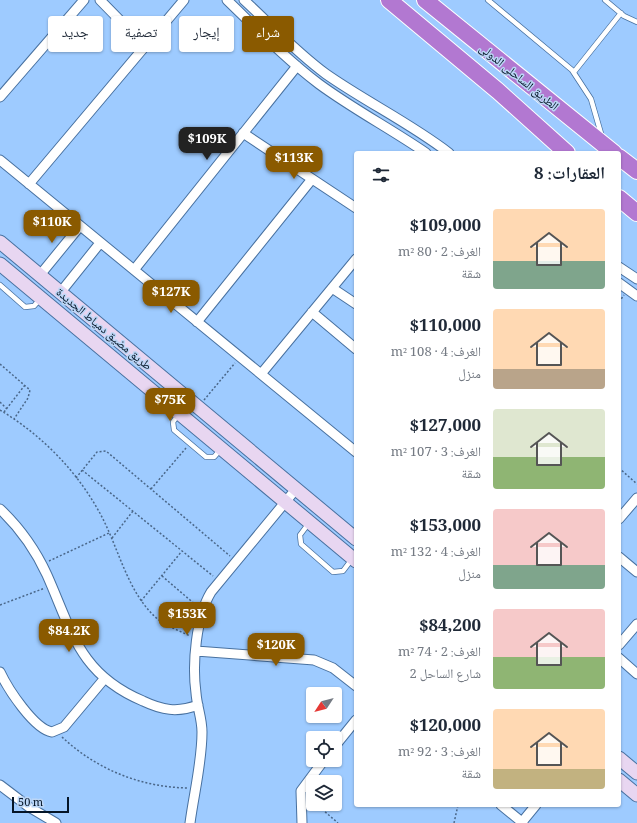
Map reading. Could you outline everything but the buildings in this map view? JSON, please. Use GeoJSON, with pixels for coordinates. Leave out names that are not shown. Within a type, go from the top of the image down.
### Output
{"type":"FeatureCollection","features":[{"type":"Feature","properties":{"kind":"highway","name":"الطريق الساحلى الدولى"},"geometry":{"type":"LineString","coordinates":[[389,0],[498,91],[565,151]]}},
{"type":"Feature","properties":{"kind":"highway","name":"الطريق الساحلى الدولى"},"geometry":{"type":"LineString","coordinates":[[425,0],[609,149]]}},
{"type":"Feature","properties":{"kind":"highway"},"geometry":{"type":"LineString","coordinates":[[621,159],[637,172]]}},
{"type":"Feature","properties":{"kind":"highway"},"geometry":{"type":"LineString","coordinates":[[621,200],[637,213]]}},
{"type":"Feature","properties":{"kind":"street"},"geometry":{"type":"LineString","coordinates":[[0,97],[84,0]]}},
{"type":"Feature","properties":{"kind":"street"},"geometry":{"type":"LineString","coordinates":[[100,0],[116,16]]}},
{"type":"Feature","properties":{"kind":"street"},"geometry":{"type":"LineString","coordinates":[[170,16],[184,0]]}},
{"type":"Feature","properties":{"kind":"street"},"geometry":{"type":"LineString","coordinates":[[227,0],[297,66],[318,83],[354,108],[382,124],[423,151]]}},
{"type":"Feature","properties":{"kind":"street"},"geometry":{"type":"LineString","coordinates":[[244,0],[291,45],[324,72],[360,97],[416,130],[446,151]]}},
{"type":"Feature","properties":{"kind":"street"},"geometry":{"type":"LineString","coordinates":[[29,184],[140,52]]}},
{"type":"Feature","properties":{"kind":"street"},"geometry":{"type":"LineString","coordinates":[[134,270],[297,66]]}},
{"type":"Feature","properties":{"kind":"street"},"geometry":{"type":"LineString","coordinates":[[243,133],[354,207]]}},
{"type":"Feature","properties":{"kind":"street"},"geometry":{"type":"LineString","coordinates":[[0,160],[354,450]]}},
{"type":"Feature","properties":{"kind":"street"},"geometry":{"type":"LineString","coordinates":[[198,322],[312,179]]}},
{"type":"Feature","properties":{"kind":"street"},"geometry":{"type":"LineString","coordinates":[[40,275],[80,226]]}},
{"type":"Feature","properties":{"kind":"street","name":"طريق مضيق دمياط الجديدة"},"geometry":{"type":"LineString","coordinates":[[0,242],[354,537]]}},
{"type":"Feature","properties":{"kind":"street"},"geometry":{"type":"LineString","coordinates":[[60,293],[100,243]]}},
{"type":"Feature","properties":{"kind":"street"},"geometry":{"type":"LineString","coordinates":[[261,374],[354,261]]}},
{"type":"Feature","properties":{"kind":"street","name":"طريق مضيق دمياط الجديدة"},"geometry":{"type":"LineString","coordinates":[[0,264],[354,559]]}},
{"type":"Feature","properties":{"kind":"street"},"geometry":{"type":"LineString","coordinates":[[621,268],[637,279]]}},
{"type":"Feature","properties":{"kind":"street"},"geometry":{"type":"LineString","coordinates":[[621,284],[637,296]]}},
{"type":"Feature","properties":{"kind":"street"},"geometry":{"type":"LineString","coordinates":[[332,288],[354,303]]}},
{"type":"Feature","properties":{"kind":"street"},"geometry":{"type":"LineString","coordinates":[[312,312],[354,347]]}},
{"type":"Feature","properties":{"kind":"street"},"geometry":{"type":"LineString","coordinates":[[190,823],[202,731],[195,682],[197,639],[202,610],[211,592],[296,489]]}},
{"type":"Feature","properties":{"kind":"street"},"geometry":{"type":"LineString","coordinates":[[621,517],[637,498]]}},
{"type":"Feature","properties":{"kind":"street"},"geometry":{"type":"LineString","coordinates":[[0,509],[20,531],[41,564],[76,644],[89,662],[105,678],[135,698],[163,710],[175,711],[198,705]]}},
{"type":"Feature","properties":{"kind":"street"},"geometry":{"type":"LineString","coordinates":[[621,559],[637,572]]}},
{"type":"Feature","properties":{"kind":"street"},"geometry":{"type":"LineString","coordinates":[[621,643],[637,624]]}},
{"type":"Feature","properties":{"kind":"street"},"geometry":{"type":"LineString","coordinates":[[196,651],[314,660],[333,668],[354,684]]}},
{"type":"Feature","properties":{"kind":"street"},"geometry":{"type":"LineString","coordinates":[[621,660],[637,674]]}},
{"type":"Feature","properties":{"kind":"street"},"geometry":{"type":"LineString","coordinates":[[0,672],[14,695],[42,728],[56,731],[64,727],[105,678]]}},
{"type":"Feature","properties":{"kind":"street"},"geometry":{"type":"LineString","coordinates":[[342,737],[354,722]]}},
{"type":"Feature","properties":{"kind":"street"},"geometry":{"type":"LineString","coordinates":[[621,760],[637,773]]}},
{"type":"Feature","properties":{"kind":"street"},"geometry":{"type":"LineString","coordinates":[[302,823],[301,791],[319,767]]}},
{"type":"Feature","properties":{"kind":"street"},"geometry":{"type":"LineString","coordinates":[[621,782],[637,795]]}},
{"type":"Feature","properties":{"kind":"street"},"geometry":{"type":"LineString","coordinates":[[0,785],[29,807],[56,823]]}},
{"type":"Feature","properties":{"kind":"street"},"geometry":{"type":"LineString","coordinates":[[503,807],[522,823],[534,807]]}},
{"type":"Feature","properties":{"kind":"lane"},"geometry":{"type":"LineString","coordinates":[[488,0],[574,72],[586,89],[594,105],[609,149]]}},
{"type":"Feature","properties":{"kind":"lane"},"geometry":{"type":"LineString","coordinates":[[605,0],[621,13],[637,22]]}},
{"type":"Feature","properties":{"kind":"lane"},"geometry":{"type":"LineString","coordinates":[[574,72],[621,13]]}},
{"type":"Feature","properties":{"kind":"lane"},"geometry":{"type":"LineString","coordinates":[[0,285],[25,307],[34,306],[40,298]]}},
{"type":"Feature","properties":{"kind":"lane"},"geometry":{"type":"LineString","coordinates":[[179,413],[173,422],[173,428],[190,444],[208,458],[216,455],[221,448]]}},
{"type":"Feature","properties":{"kind":"lane"},"geometry":{"type":"LineString","coordinates":[[310,522],[300,534],[301,544],[333,572],[343,571],[354,559]]}},
{"type":"Feature","properties":{"kind":"path"},"geometry":{"type":"LineString","coordinates":[[198,407],[240,357]]}},
{"type":"Feature","properties":{"kind":"path"},"geometry":{"type":"LineString","coordinates":[[0,364],[25,384],[30,390],[30,395],[14,419]]}},
{"type":"Feature","properties":{"kind":"path"},"geometry":{"type":"LineString","coordinates":[[4,412],[25,384]]}},
{"type":"Feature","properties":{"kind":"path"},"geometry":{"type":"LineString","coordinates":[[0,402],[7,409]]}},
{"type":"Feature","properties":{"kind":"path"},"geometry":{"type":"LineString","coordinates":[[0,410],[14,419],[49,448],[76,478],[98,510],[141,601],[161,621],[197,639]]}},
{"type":"Feature","properties":{"kind":"path"},"geometry":{"type":"LineString","coordinates":[[151,489],[190,444]]}},
{"type":"Feature","properties":{"kind":"path"},"geometry":{"type":"LineString","coordinates":[[76,478],[97,452],[104,451],[236,562]]}},
{"type":"Feature","properties":{"kind":"path"},"geometry":{"type":"LineString","coordinates":[[82,470],[220,582]]}},
{"type":"Feature","properties":{"kind":"path"},"geometry":{"type":"LineString","coordinates":[[621,470],[637,484]]}},
{"type":"Feature","properties":{"kind":"path"},"geometry":{"type":"LineString","coordinates":[[112,538],[133,511]]}},
{"type":"Feature","properties":{"kind":"path"},"geometry":{"type":"LineString","coordinates":[[41,564],[109,533]]}},
{"type":"Feature","properties":{"kind":"path"},"geometry":{"type":"LineString","coordinates":[[141,601],[182,551]]}},
{"type":"Feature","properties":{"kind":"path"},"geometry":{"type":"LineString","coordinates":[[162,576],[202,610]]}},
{"type":"Feature","properties":{"kind":"path"},"geometry":{"type":"LineString","coordinates":[[0,605],[51,585]]}},
{"type":"Feature","properties":{"kind":"path"},"geometry":{"type":"LineString","coordinates":[[56,731],[82,754],[117,773],[161,786],[195,789]]}},
{"type":"Feature","properties":{"kind":"path"},"geometry":{"type":"LineString","coordinates":[[454,823],[458,807]]}},
{"type":"Feature","properties":{"kind":"path"},"geometry":{"type":"LineString","coordinates":[[324,811],[338,823]]}}]}
